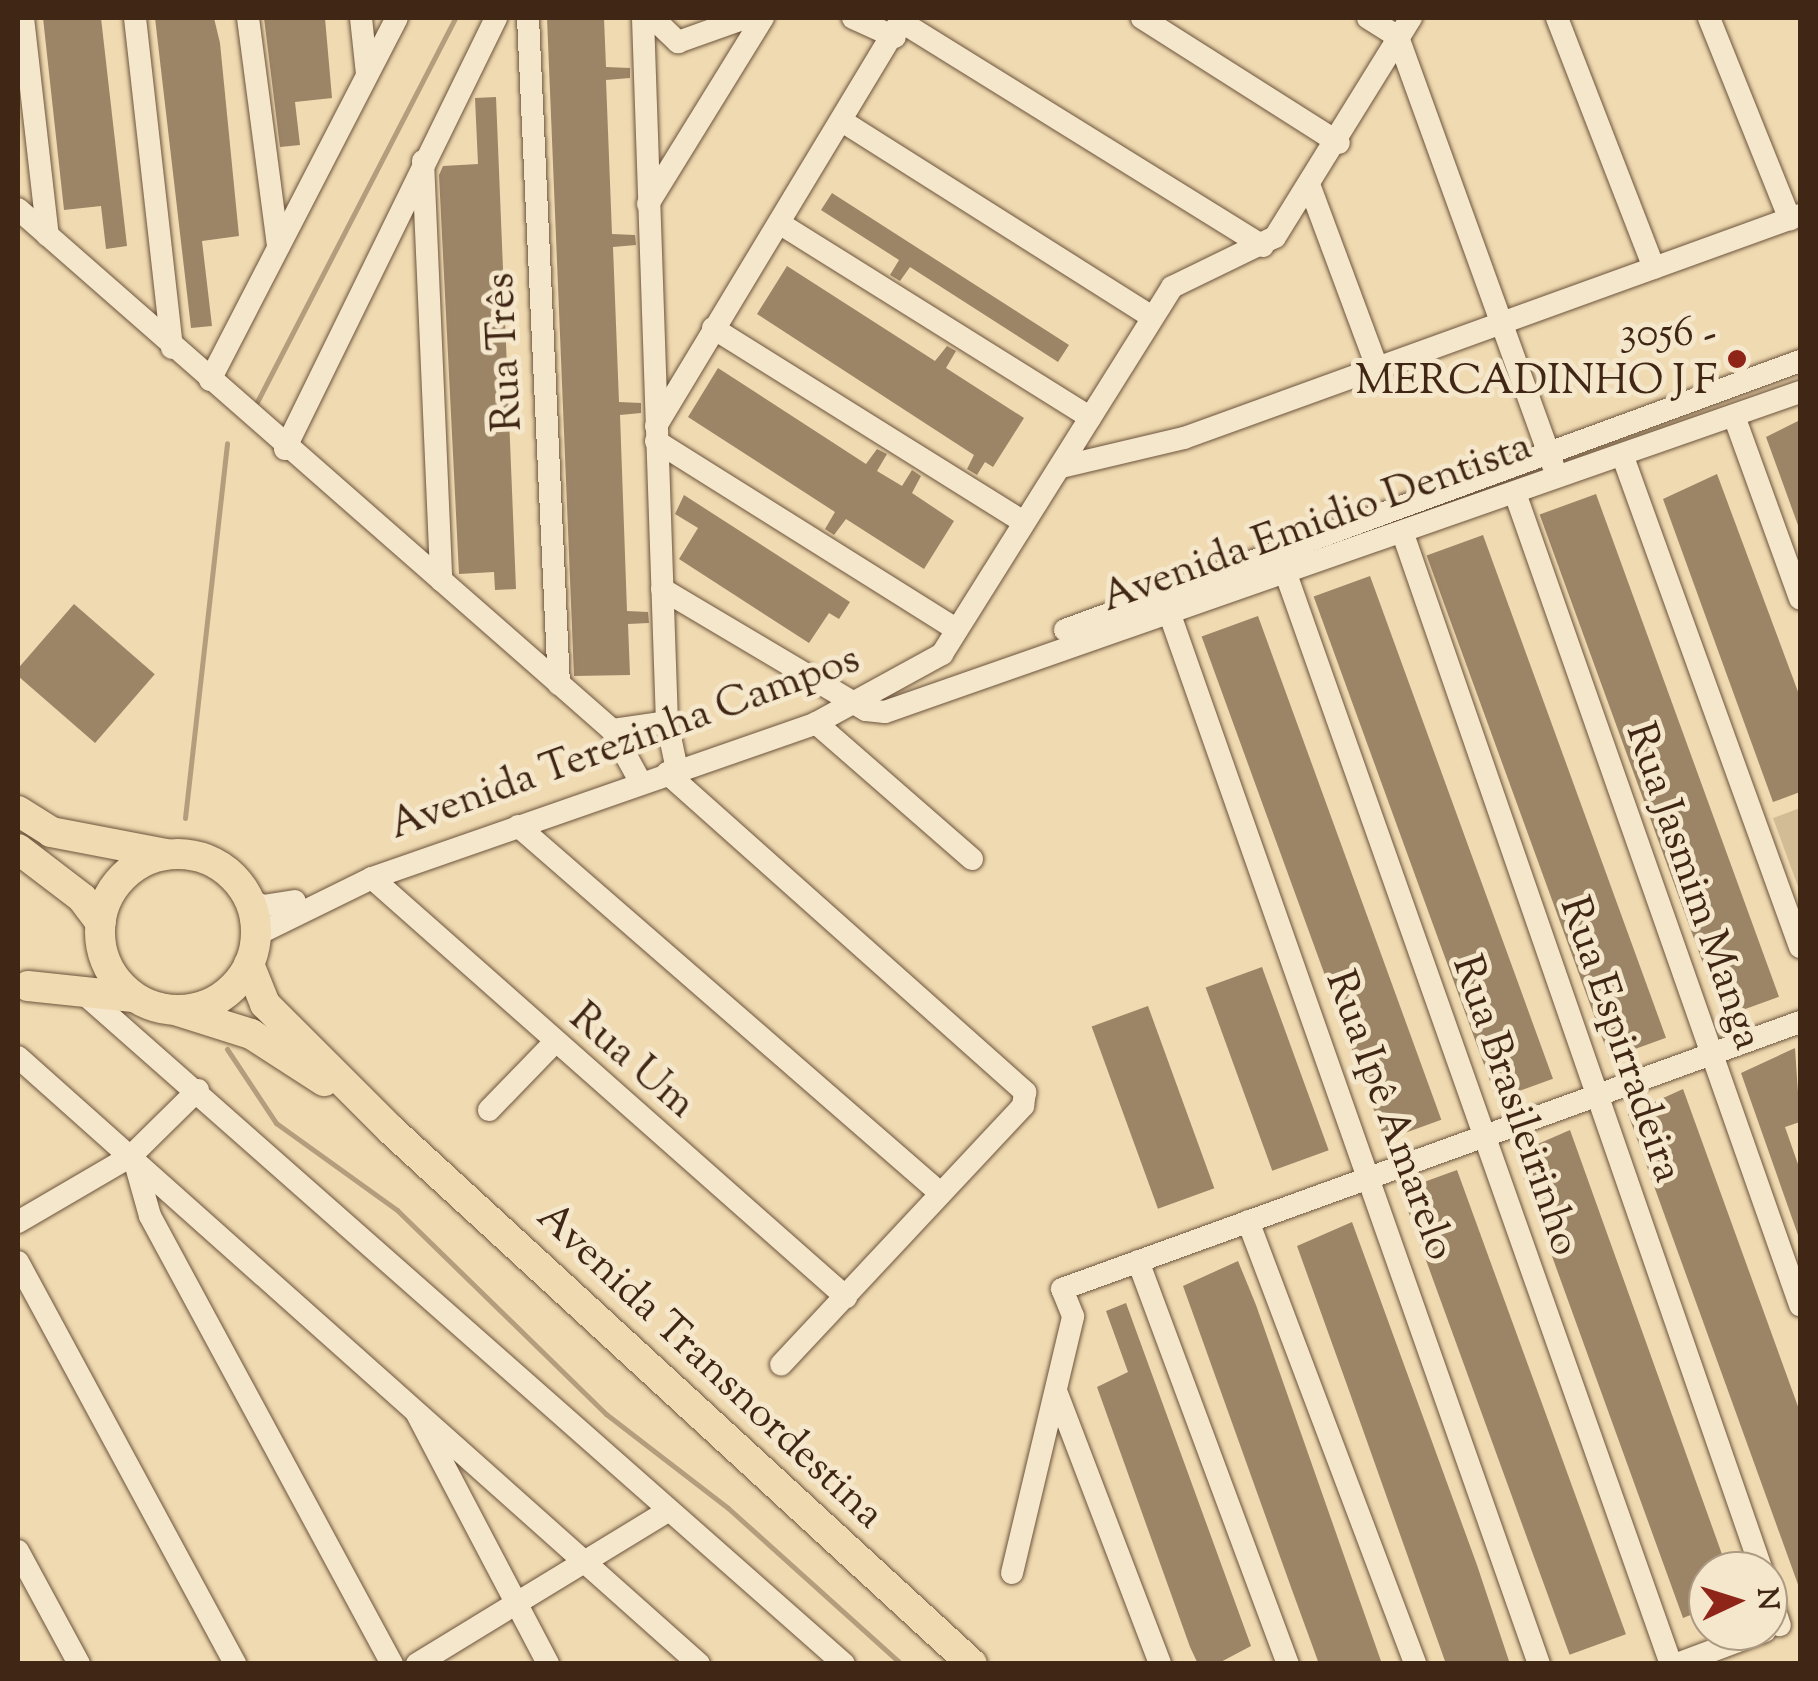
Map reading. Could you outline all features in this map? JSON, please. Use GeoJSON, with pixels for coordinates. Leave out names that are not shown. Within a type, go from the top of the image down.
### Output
{"type":"FeatureCollection","features":[{"type":"Feature","properties":{"kind":"main road"},"geometry":{"type":"LineString","coordinates":[[18,811],[51,832],[212,861],[249,899],[252,950],[215,1001],[176,1010],[74,986],[23,987]]}},
{"type":"Feature","properties":{"kind":"main road"},"geometry":{"type":"LineString","coordinates":[[18,849],[82,898],[101,932],[114,976],[137,998]]}},
{"type":"Feature","properties":{"kind":"main road"},"geometry":{"type":"LineString","coordinates":[[23,987],[81,965],[101,932],[120,880],[168,854]]}},
{"type":"Feature","properties":{"kind":"main road","name":"Avenida Transnordestina"},"geometry":{"type":"LineString","coordinates":[[252,950],[265,1004],[391,1130],[972,1664]]}},
{"type":"Feature","properties":{"kind":"main road","name":"Avenida Transnordestina"},"geometry":{"type":"LineString","coordinates":[[176,1010],[270,1044],[391,1130]]}},
{"type":"Feature","properties":{"kind":"street"},"geometry":{"type":"LineString","coordinates":[[22,18],[48,236]]}},
{"type":"Feature","properties":{"kind":"street"},"geometry":{"type":"LineString","coordinates":[[134,18],[172,348]]}},
{"type":"Feature","properties":{"kind":"street"},"geometry":{"type":"LineString","coordinates":[[248,18],[278,248]]}},
{"type":"Feature","properties":{"kind":"street"},"geometry":{"type":"LineString","coordinates":[[361,18],[367,74]]}},
{"type":"Feature","properties":{"kind":"street"},"geometry":{"type":"LineString","coordinates":[[210,380],[397,18]]}},
{"type":"Feature","properties":{"kind":"street"},"geometry":{"type":"LineString","coordinates":[[285,448],[422,157],[496,18]]}},
{"type":"Feature","properties":{"kind":"street","name":"Rua Três"},"geometry":{"type":"LineString","coordinates":[[528,18],[558,684]]}},
{"type":"Feature","properties":{"kind":"street"},"geometry":{"type":"LineString","coordinates":[[642,18],[666,722],[672,772],[1022,1083],[1023,1106],[781,1365]]}},
{"type":"Feature","properties":{"kind":"street"},"geometry":{"type":"LineString","coordinates":[[654,18],[678,42],[745,18]]}},
{"type":"Feature","properties":{"kind":"street"},"geometry":{"type":"LineString","coordinates":[[648,204],[763,18]]}},
{"type":"Feature","properties":{"kind":"street"},"geometry":{"type":"LineString","coordinates":[[853,18],[899,25],[1263,246],[1339,143],[1405,27]]}},
{"type":"Feature","properties":{"kind":"street"},"geometry":{"type":"LineString","coordinates":[[1142,18],[1339,143]]}},
{"type":"Feature","properties":{"kind":"street"},"geometry":{"type":"LineString","coordinates":[[1368,18],[1405,27]]}},
{"type":"Feature","properties":{"kind":"street"},"geometry":{"type":"LineString","coordinates":[[1557,18],[1654,268]]}},
{"type":"Feature","properties":{"kind":"street"},"geometry":{"type":"LineString","coordinates":[[1061,467],[1184,438],[1795,217],[1709,18]]}},
{"type":"Feature","properties":{"kind":"street"},"geometry":{"type":"LineString","coordinates":[[656,434],[714,328],[899,25]]}},
{"type":"Feature","properties":{"kind":"street"},"geometry":{"type":"LineString","coordinates":[[1405,27],[1557,478]]}},
{"type":"Feature","properties":{"kind":"street"},"geometry":{"type":"LineString","coordinates":[[842,121],[1152,317]]}},
{"type":"Feature","properties":{"kind":"street"},"geometry":{"type":"LineString","coordinates":[[422,157],[440,582]]}},
{"type":"Feature","properties":{"kind":"street"},"geometry":{"type":"LineString","coordinates":[[1310,187],[1378,367]]}},
{"type":"Feature","properties":{"kind":"street"},"geometry":{"type":"LineString","coordinates":[[18,209],[285,448],[612,730],[641,783]]}},
{"type":"Feature","properties":{"kind":"street"},"geometry":{"type":"LineString","coordinates":[[779,223],[1090,417]]}},
{"type":"Feature","properties":{"kind":"street","name":"Avenida Terezinha Campos"},"geometry":{"type":"LineString","coordinates":[[346,888],[816,723],[858,704],[942,654],[1172,286],[1214,261],[1263,246]]}},
{"type":"Feature","properties":{"kind":"street"},"geometry":{"type":"LineString","coordinates":[[714,328],[1024,522]]}},
{"type":"Feature","properties":{"kind":"street","name":"Avenida Emidio Dentista"},"geometry":{"type":"LineString","coordinates":[[858,704],[878,713],[972,688],[1550,454],[1800,361]]}},
{"type":"Feature","properties":{"kind":"street","name":"Avenida Emidio Dentista"},"geometry":{"type":"LineString","coordinates":[[1065,630],[1286,574],[1623,458],[1800,392]]}},
{"type":"Feature","properties":{"kind":"street"},"geometry":{"type":"LineString","coordinates":[[1734,416],[1800,598]]}},
{"type":"Feature","properties":{"kind":"street"},"geometry":{"type":"LineString","coordinates":[[656,434],[958,630]]}},
{"type":"Feature","properties":{"kind":"street"},"geometry":{"type":"LineString","coordinates":[[1623,458],[1800,947]]}},
{"type":"Feature","properties":{"kind":"street","name":"Rua Jasmim Manga"},"geometry":{"type":"LineString","coordinates":[[1515,493],[1800,1305]]}},
{"type":"Feature","properties":{"kind":"street","name":"Rua Espirradeira"},"geometry":{"type":"LineString","coordinates":[[1404,534],[1755,1551]]}},
{"type":"Feature","properties":{"kind":"street","name":"Rua Brasileirinho"},"geometry":{"type":"LineString","coordinates":[[1286,574],[1674,1664]]}},
{"type":"Feature","properties":{"kind":"street"},"geometry":{"type":"LineString","coordinates":[[662,589],[858,704]]}},
{"type":"Feature","properties":{"kind":"street","name":"Rua Ipê Amarelo"},"geometry":{"type":"LineString","coordinates":[[1167,606],[1372,1176],[1540,1664]]}},
{"type":"Feature","properties":{"kind":"street"},"geometry":{"type":"LineString","coordinates":[[942,654],[972,688]]}},
{"type":"Feature","properties":{"kind":"street"},"geometry":{"type":"LineString","coordinates":[[612,730],[666,722]]}},
{"type":"Feature","properties":{"kind":"street"},"geometry":{"type":"LineString","coordinates":[[816,723],[972,859]]}},
{"type":"Feature","properties":{"kind":"street"},"geometry":{"type":"LineString","coordinates":[[518,826],[939,1192]]}},
{"type":"Feature","properties":{"kind":"street","name":"Rua Um"},"geometry":{"type":"LineString","coordinates":[[372,878],[552,1045],[846,1297]]}},
{"type":"Feature","properties":{"kind":"street"},"geometry":{"type":"LineString","coordinates":[[249,899],[269,906],[346,888]]}},
{"type":"Feature","properties":{"kind":"street"},"geometry":{"type":"LineString","coordinates":[[252,950],[346,888]]}},
{"type":"Feature","properties":{"kind":"street"},"geometry":{"type":"LineString","coordinates":[[74,986],[198,1090],[844,1664]]}},
{"type":"Feature","properties":{"kind":"street"},"geometry":{"type":"LineString","coordinates":[[1012,1573],[1074,1316],[1062,1289],[1800,1022]]}},
{"type":"Feature","properties":{"kind":"street"},"geometry":{"type":"LineString","coordinates":[[489,1110],[552,1045]]}},
{"type":"Feature","properties":{"kind":"street"},"geometry":{"type":"LineString","coordinates":[[18,1057],[699,1664]]}},
{"type":"Feature","properties":{"kind":"street"},"geometry":{"type":"LineString","coordinates":[[18,1222],[133,1158],[198,1090]]}},
{"type":"Feature","properties":{"kind":"street"},"geometry":{"type":"LineString","coordinates":[[133,1158],[150,1216],[392,1664]]}},
{"type":"Feature","properties":{"kind":"street"},"geometry":{"type":"LineString","coordinates":[[1248,1221],[1415,1664]]}},
{"type":"Feature","properties":{"kind":"street"},"geometry":{"type":"LineString","coordinates":[[1138,1261],[1288,1664]]}},
{"type":"Feature","properties":{"kind":"street"},"geometry":{"type":"LineString","coordinates":[[18,1262],[235,1664]]}},
{"type":"Feature","properties":{"kind":"street"},"geometry":{"type":"LineString","coordinates":[[1056,1391],[1160,1664]]}},
{"type":"Feature","properties":{"kind":"street"},"geometry":{"type":"LineString","coordinates":[[412,1405],[548,1664]]}},
{"type":"Feature","properties":{"kind":"street"},"geometry":{"type":"LineString","coordinates":[[417,1664],[589,1563],[669,1510]]}},
{"type":"Feature","properties":{"kind":"street"},"geometry":{"type":"LineString","coordinates":[[18,1550],[80,1664]]}},
{"type":"Feature","properties":{"kind":"street"},"geometry":{"type":"LineString","coordinates":[[1674,1664],[1710,1651]]}},
{"type":"Feature","properties":{"kind":"shaded area"},"geometry":{"type":"Polygon","coordinates":[[[1800,808],[1800,892],[1773,818],[1800,808]]]}},
{"type":"Feature","properties":{"kind":"building"},"geometry":{"type":"Polygon","coordinates":[[[43,18],[101,18],[127,246],[106,249],[101,206],[64,210],[43,18]]]}},
{"type":"Feature","properties":{"kind":"building"},"geometry":{"type":"Polygon","coordinates":[[[155,18],[214,18],[220,43],[239,236],[202,241],[212,326],[191,328],[155,18]]]}},
{"type":"Feature","properties":{"kind":"building"},"geometry":{"type":"Polygon","coordinates":[[[264,18],[325,18],[332,98],[295,102],[300,145],[280,147],[264,18]]]}},
{"type":"Feature","properties":{"kind":"building"},"geometry":{"type":"Polygon","coordinates":[[[547,18],[604,18],[606,67],[630,68],[630,78],[606,80],[612,234],[635,235],[636,245],[613,247],[619,402],[641,403],[641,413],[620,415],[627,611],[648,612],[649,623],[628,624],[630,675],[574,676],[547,18]]]}},
{"type":"Feature","properties":{"kind":"building"},"geometry":{"type":"Polygon","coordinates":[[[496,97],[516,589],[495,590],[494,572],[459,574],[439,175],[443,166],[478,164],[475,98],[496,97]]]}},
{"type":"Feature","properties":{"kind":"building"},"geometry":{"type":"Polygon","coordinates":[[[832,193],[1069,345],[1058,362],[910,267],[900,281],[890,275],[899,260],[821,210],[832,193]]]}},
{"type":"Feature","properties":{"kind":"building"},"geometry":{"type":"Polygon","coordinates":[[[787,266],[935,361],[947,346],[956,351],[946,368],[1024,418],[993,467],[985,462],[977,475],[967,469],[974,455],[757,314],[787,266]]]}},
{"type":"Feature","properties":{"kind":"building"},"geometry":{"type":"Polygon","coordinates":[[[718,368],[866,464],[877,449],[887,454],[877,471],[902,486],[912,470],[921,476],[912,493],[954,521],[924,569],[846,519],[834,535],[825,529],[835,512],[688,417],[718,368]]]}},
{"type":"Feature","properties":{"kind":"building"},"geometry":{"type":"Polygon","coordinates":[[[1800,420],[1800,527],[1799,528],[1766,437],[1800,420]]]}},
{"type":"Feature","properties":{"kind":"building"},"geometry":{"type":"Polygon","coordinates":[[[1717,474],[1800,697],[1800,792],[1773,802],[1663,499],[1717,474]]]}},
{"type":"Feature","properties":{"kind":"building"},"geometry":{"type":"Polygon","coordinates":[[[1596,494],[1779,997],[1723,1017],[1540,515],[1596,494]]]}},
{"type":"Feature","properties":{"kind":"building"},"geometry":{"type":"Polygon","coordinates":[[[684,495],[850,602],[839,619],[829,613],[809,643],[679,559],[698,528],[675,514],[684,495]]]}},
{"type":"Feature","properties":{"kind":"building"},"geometry":{"type":"Polygon","coordinates":[[[1483,535],[1666,1038],[1610,1058],[1427,556],[1483,535]]]}},
{"type":"Feature","properties":{"kind":"building"},"geometry":{"type":"Polygon","coordinates":[[[1370,576],[1553,1079],[1497,1099],[1314,597],[1370,576]]]}},
{"type":"Feature","properties":{"kind":"building"},"geometry":{"type":"Polygon","coordinates":[[[74,604],[155,674],[95,743],[18,676],[18,668],[74,604]]]}},
{"type":"Feature","properties":{"kind":"building"},"geometry":{"type":"Polygon","coordinates":[[[1258,616],[1441,1120],[1385,1140],[1202,637],[1258,616]]]}},
{"type":"Feature","properties":{"kind":"building"},"geometry":{"type":"Polygon","coordinates":[[[1262,967],[1329,1150],[1272,1171],[1206,988],[1262,967]]]}},
{"type":"Feature","properties":{"kind":"building"},"geometry":{"type":"Polygon","coordinates":[[[1148,1006],[1214,1188],[1158,1209],[1092,1027],[1148,1006]]]}},
{"type":"Feature","properties":{"kind":"building"},"geometry":{"type":"Polygon","coordinates":[[[1795,1048],[1800,1122],[1785,1127],[1800,1170],[1798,1235],[1741,1073],[1795,1048]]]}},
{"type":"Feature","properties":{"kind":"building"},"geometry":{"type":"Polygon","coordinates":[[[1683,1089],[1800,1412],[1800,1590],[1788,1551],[1628,1114],[1683,1089]]]}},
{"type":"Feature","properties":{"kind":"building"},"geometry":{"type":"Polygon","coordinates":[[[1570,1130],[1721,1551],[1688,1551],[1688,1616],[1683,1618],[1515,1154],[1570,1130]]]}},
{"type":"Feature","properties":{"kind":"building"},"geometry":{"type":"Polygon","coordinates":[[[1457,1170],[1626,1634],[1570,1655],[1401,1191],[1457,1170]]]}},
{"type":"Feature","properties":{"kind":"building"},"geometry":{"type":"Polygon","coordinates":[[[1352,1222],[1510,1664],[1446,1664],[1297,1246],[1352,1222]]]}},
{"type":"Feature","properties":{"kind":"building"},"geometry":{"type":"Polygon","coordinates":[[[1238,1261],[1382,1664],[1319,1664],[1183,1286],[1238,1261]]]}},
{"type":"Feature","properties":{"kind":"building"},"geometry":{"type":"Polygon","coordinates":[[[1126,1303],[1251,1646],[1217,1664],[1198,1664],[1190,1647],[1097,1387],[1128,1372],[1106,1311],[1126,1303]]]}},
{"type":"Feature","properties":{"kind":"waterway"},"geometry":{"type":"LineString","coordinates":[[257,402],[455,18]]}},
{"type":"Feature","properties":{"kind":"waterway"},"geometry":{"type":"LineString","coordinates":[[185,818],[227,443]]}},
{"type":"Feature","properties":{"kind":"waterway"},"geometry":{"type":"LineString","coordinates":[[227,1049],[276,1123],[397,1210],[606,1414],[728,1508],[901,1664]]}},
{"type":"Feature","properties":{"kind":"place","name":"3056 - MERCADINHO J F"},"geometry":{"type":"Point","coordinates":[1737,359]}}]}
